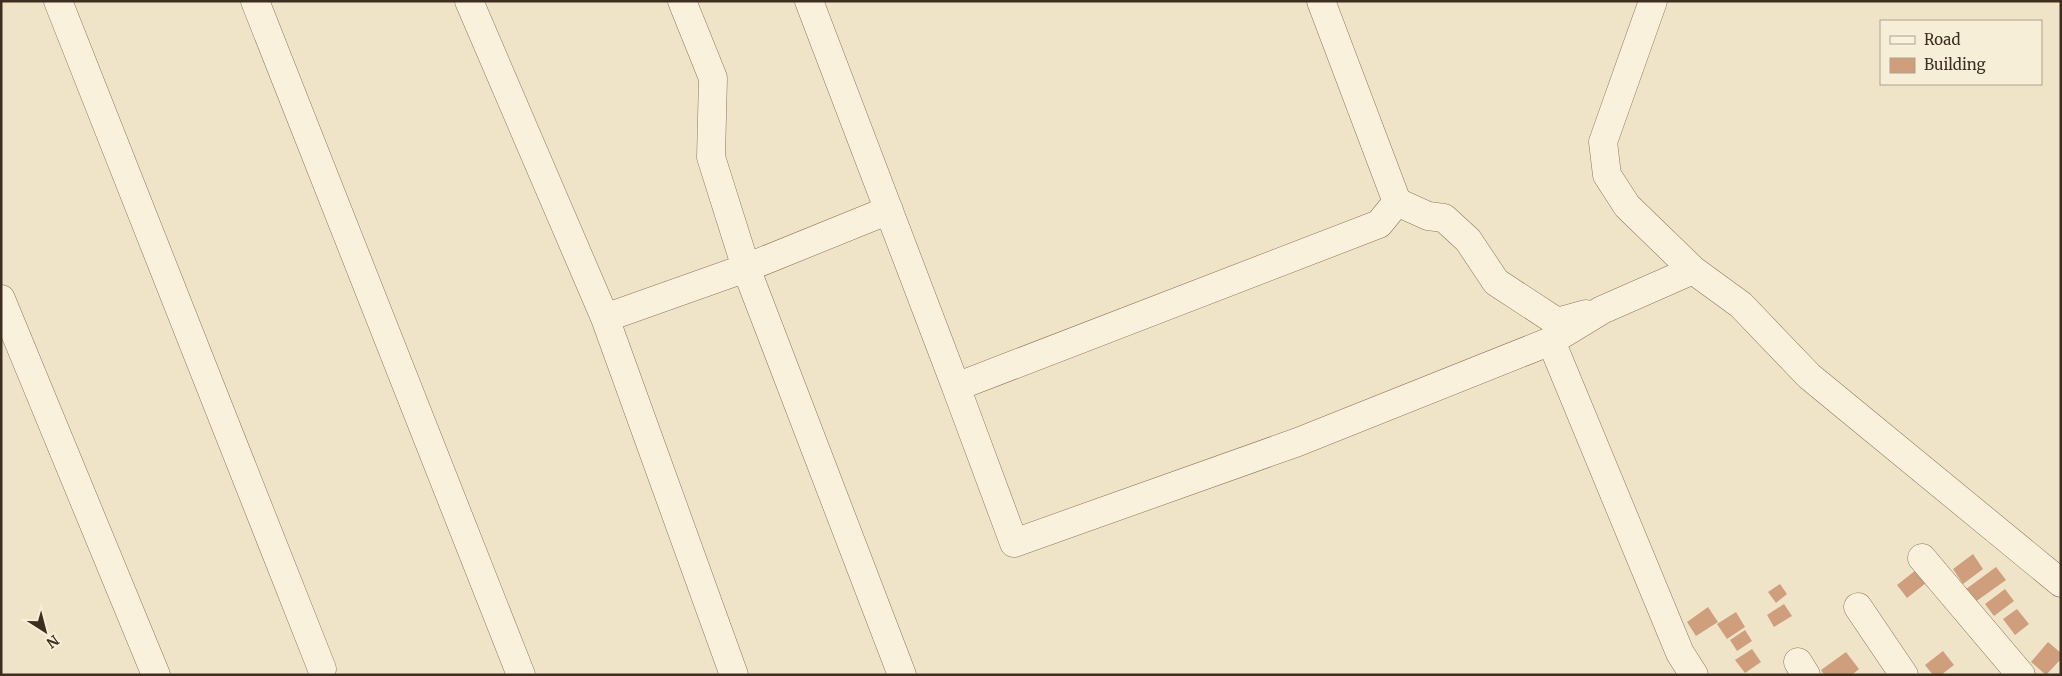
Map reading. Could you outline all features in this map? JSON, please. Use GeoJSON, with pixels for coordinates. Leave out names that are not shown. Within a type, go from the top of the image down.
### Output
{"type":"FeatureCollection","features":[{"type":"Feature","properties":{"kind":"street"},"geometry":{"type":"LineString","coordinates":[[58,1],[322,669]]}},
{"type":"Feature","properties":{"kind":"street"},"geometry":{"type":"LineString","coordinates":[[255,1],[521,675]]}},
{"type":"Feature","properties":{"kind":"street"},"geometry":{"type":"LineString","coordinates":[[470,1],[605,318],[734,675]]}},
{"type":"Feature","properties":{"kind":"street"},"geometry":{"type":"LineString","coordinates":[[682,1],[713,78],[711,157],[746,268],[902,675]]}},
{"type":"Feature","properties":{"kind":"street"},"geometry":{"type":"LineString","coordinates":[[809,1],[1014,542],[1298,442],[1550,341],[1602,310],[1693,270]]}},
{"type":"Feature","properties":{"kind":"street"},"geometry":{"type":"LineString","coordinates":[[1321,1],[1397,202],[1428,216],[1444,218],[1468,240],[1496,282],[1557,322],[1602,310]]}},
{"type":"Feature","properties":{"kind":"street"},"geometry":{"type":"LineString","coordinates":[[1653,1],[1603,142],[1607,175],[1627,206],[1693,270],[1741,305],[1809,376],[2061,583]]}},
{"type":"Feature","properties":{"kind":"street"},"geometry":{"type":"LineString","coordinates":[[956,387],[1379,224],[1397,202]]}},
{"type":"Feature","properties":{"kind":"street"},"geometry":{"type":"LineString","coordinates":[[605,318],[746,268],[889,210]]}},
{"type":"Feature","properties":{"kind":"street"},"geometry":{"type":"LineString","coordinates":[[1,299],[156,675]]}},
{"type":"Feature","properties":{"kind":"street"},"geometry":{"type":"LineString","coordinates":[[1550,341],[1680,653],[1694,675]]}},
{"type":"Feature","properties":{"kind":"street"},"geometry":{"type":"LineString","coordinates":[[1922,558],[2021,675]]}},
{"type":"Feature","properties":{"kind":"street"},"geometry":{"type":"LineString","coordinates":[[1858,607],[1904,675]]}},
{"type":"Feature","properties":{"kind":"building"},"geometry":{"type":"Polygon","coordinates":[[[1973,554],[1983,569],[1963,584],[1953,569],[1973,554]]]}},
{"type":"Feature","properties":{"kind":"building"},"geometry":{"type":"Polygon","coordinates":[[[1996,567],[2006,580],[1971,605],[1962,592],[1996,567]]]}},
{"type":"Feature","properties":{"kind":"building"},"geometry":{"type":"Polygon","coordinates":[[[1916,570],[1926,583],[1907,598],[1897,585],[1916,570]]]}},
{"type":"Feature","properties":{"kind":"building"},"geometry":{"type":"Polygon","coordinates":[[[1780,584],[1787,594],[1776,603],[1768,592],[1780,584]]]}},
{"type":"Feature","properties":{"kind":"building"},"geometry":{"type":"Polygon","coordinates":[[[2005,589],[2014,601],[1994,616],[1985,604],[2005,589]]]}},
{"type":"Feature","properties":{"kind":"building"},"geometry":{"type":"Polygon","coordinates":[[[1784,604],[1792,616],[1774,627],[1767,615],[1784,604]]]}},
{"type":"Feature","properties":{"kind":"building"},"geometry":{"type":"Polygon","coordinates":[[[1708,607],[1718,622],[1696,636],[1687,622],[1708,607]]]}},
{"type":"Feature","properties":{"kind":"building"},"geometry":{"type":"Polygon","coordinates":[[[2017,609],[2029,624],[2015,635],[2003,619],[2017,609]]]}},
{"type":"Feature","properties":{"kind":"building"},"geometry":{"type":"Polygon","coordinates":[[[1736,612],[1745,627],[1727,639],[1717,624],[1736,612]]]}},
{"type":"Feature","properties":{"kind":"building"},"geometry":{"type":"Polygon","coordinates":[[[1745,630],[1752,641],[1737,651],[1730,640],[1745,630]]]}},
{"type":"Feature","properties":{"kind":"building"},"geometry":{"type":"Polygon","coordinates":[[[2048,642],[2061,653],[2061,659],[2046,675],[2031,662],[2048,642]]]}},
{"type":"Feature","properties":{"kind":"building"},"geometry":{"type":"Polygon","coordinates":[[[1752,649],[1761,662],[1745,673],[1735,660],[1752,649]]]}},
{"type":"Feature","properties":{"kind":"building"},"geometry":{"type":"Polygon","coordinates":[[[1943,651],[1954,665],[1941,675],[1933,675],[1925,665],[1943,651]]]}},
{"type":"Feature","properties":{"kind":"building"},"geometry":{"type":"Polygon","coordinates":[[[1846,652],[1859,669],[1852,675],[1824,675],[1821,670],[1846,652]]]}}]}
